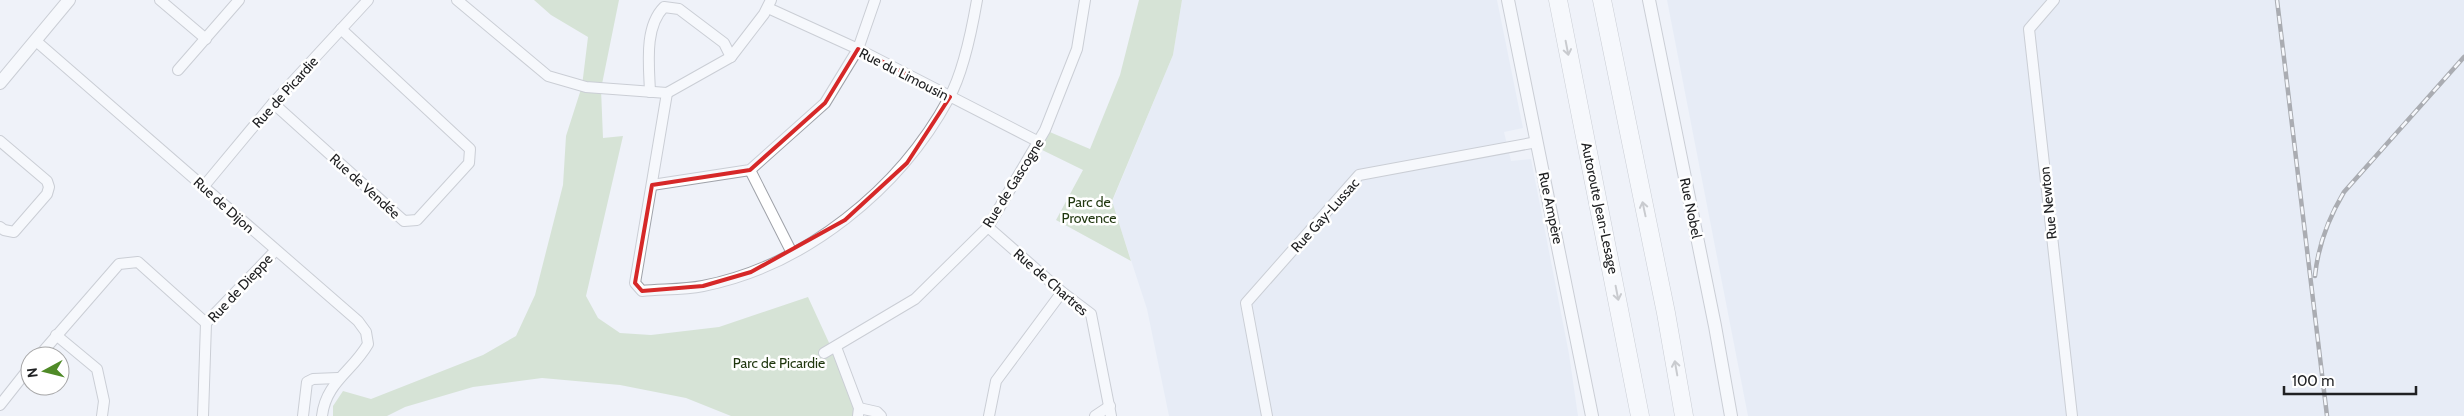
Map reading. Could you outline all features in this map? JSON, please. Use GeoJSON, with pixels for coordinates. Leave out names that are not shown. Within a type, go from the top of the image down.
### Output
{"type":"FeatureCollection","features":[{"type":"Feature","properties":{"kind":"highway","name":"Autoroute Jean-Lesage"},"geometry":{"type":"LineString","coordinates":[[1558,0],[1640,416]]}},
{"type":"Feature","properties":{"kind":"highway"},"geometry":{"type":"LineString","coordinates":[[1602,0],[1666,313],[1684,416]]}},
{"type":"Feature","properties":{"kind":"street"},"geometry":{"type":"LineString","coordinates":[[0,83],[70,0]]}},
{"type":"Feature","properties":{"kind":"street"},"geometry":{"type":"LineString","coordinates":[[160,0],[206,39]]}},
{"type":"Feature","properties":{"kind":"street"},"geometry":{"type":"LineString","coordinates":[[178,70],[239,0]]}},
{"type":"Feature","properties":{"kind":"street","name":"Rue de Picardie"},"geometry":{"type":"LineString","coordinates":[[204,186],[273,104],[368,0]]}},
{"type":"Feature","properties":{"kind":"street"},"geometry":{"type":"LineString","coordinates":[[457,0],[548,76],[586,87],[667,93],[730,57],[770,4]]}},
{"type":"Feature","properties":{"kind":"street"},"geometry":{"type":"LineString","coordinates":[[652,185],[750,170],[825,103],[858,50],[875,0]]}},
{"type":"Feature","properties":{"kind":"street"},"geometry":{"type":"LineString","coordinates":[[667,93],[635,283],[642,291],[702,286],[751,272],[792,253],[845,220],[907,163],[950,97],[972,32],[977,0]]}},
{"type":"Feature","properties":{"kind":"street","name":"Rue de Gascogne"},"geometry":{"type":"LineString","coordinates":[[824,353],[914,298],[988,227],[1039,142],[1077,48],[1085,0]]}},
{"type":"Feature","properties":{"kind":"street","name":"Rue Ampère"},"geometry":{"type":"LineString","coordinates":[[1508,0],[1592,416]]}},
{"type":"Feature","properties":{"kind":"street","name":"Rue Nobel"},"geometry":{"type":"LineString","coordinates":[[1649,0],[1714,318],[1731,416]]}},
{"type":"Feature","properties":{"kind":"street","name":"Rue Newton"},"geometry":{"type":"LineString","coordinates":[[2054,0],[2029,29],[2072,416]]}},
{"type":"Feature","properties":{"kind":"street","name":"Rue du Limousin"},"geometry":{"type":"LineString","coordinates":[[770,4],[1039,142]]}},
{"type":"Feature","properties":{"kind":"street"},"geometry":{"type":"LineString","coordinates":[[650,92],[648,60],[652,30],[658,13],[664,7],[679,9],[724,43],[730,57]]}},
{"type":"Feature","properties":{"kind":"street","name":"Rue de Vendée"},"geometry":{"type":"LineString","coordinates":[[273,104],[404,222],[417,220],[469,163],[470,149],[341,29]]}},
{"type":"Feature","properties":{"kind":"street","name":"Rue de Dijon"},"geometry":{"type":"LineString","coordinates":[[36,41],[204,186],[275,251],[358,321],[366,332],[368,344],[364,351],[338,378],[326,395],[322,416]]}},
{"type":"Feature","properties":{"kind":"street"},"geometry":{"type":"LineString","coordinates":[[0,142],[47,181],[49,187],[47,194],[14,232],[0,227]]}},
{"type":"Feature","properties":{"kind":"street","name":"Rue Gay-Lussac"},"geometry":{"type":"LineString","coordinates":[[1266,416],[1246,303],[1359,175],[1537,142]]}},
{"type":"Feature","properties":{"kind":"street"},"geometry":{"type":"LineString","coordinates":[[750,170],[792,253]]}},
{"type":"Feature","properties":{"kind":"street","name":"Rue de Chartres"},"geometry":{"type":"LineString","coordinates":[[988,227],[1062,292],[1091,314],[1110,411],[1095,416]]}},
{"type":"Feature","properties":{"kind":"street","name":"Rue de Dieppe"},"geometry":{"type":"LineString","coordinates":[[203,416],[206,323],[275,251]]}},
{"type":"Feature","properties":{"kind":"street"},"geometry":{"type":"LineString","coordinates":[[47,346],[119,264],[138,262],[206,323]]}},
{"type":"Feature","properties":{"kind":"street"},"geometry":{"type":"LineString","coordinates":[[989,416],[996,381],[1062,292]]}},
{"type":"Feature","properties":{"kind":"street"},"geometry":{"type":"LineString","coordinates":[[56,335],[97,369],[104,402],[102,416]]}},
{"type":"Feature","properties":{"kind":"street"},"geometry":{"type":"LineString","coordinates":[[836,347],[859,412],[877,412],[881,416]]}},
{"type":"Feature","properties":{"kind":"street"},"geometry":{"type":"LineString","coordinates":[[303,416],[307,382],[313,379],[338,378]]}},
{"type":"Feature","properties":{"kind":"street"},"geometry":{"type":"LineString","coordinates":[[0,405],[20,380]]}},
{"type":"Feature","properties":{"kind":"highlighted area"},"geometry":{"type":"Polygon","coordinates":[[[858,49],[950,97],[907,163],[845,220],[751,272],[703,286],[642,291],[635,283],[652,185],[750,170],[825,103],[858,49]]]}},
{"type":"Feature","properties":{"kind":"shaded area"},"geometry":{"type":"Polygon","coordinates":[[[1182,0],[1497,0],[1523,128],[1504,132],[1511,161],[1531,159],[1569,354],[1578,416],[1169,416],[1147,309],[1112,202],[1173,55],[1182,0]]]}},
{"type":"Feature","properties":{"kind":"shaded area"},"geometry":{"type":"Polygon","coordinates":[[[1667,0],[2464,0],[2464,416],[1748,416],[1667,0]]]}},
{"type":"Feature","properties":{"kind":"green space","name":"Parc de Picardie"},"geometry":{"type":"Polygon","coordinates":[[[534,0],[619,0],[601,89],[603,138],[623,136],[586,296],[598,318],[620,333],[651,335],[719,327],[808,297],[859,408],[858,416],[731,416],[686,398],[620,385],[542,378],[473,387],[405,407],[387,416],[333,416],[333,406],[343,391],[371,399],[483,355],[516,336],[535,295],[563,185],[566,136],[582,86],[588,37],[551,15],[534,0]]]}},
{"type":"Feature","properties":{"kind":"green space","name":"Parc de Provence"},"geometry":{"type":"Polygon","coordinates":[[[1139,0],[1182,0],[1173,55],[1112,201],[1131,261],[1056,220],[1083,170],[1036,147],[1045,130],[1090,149],[1120,75],[1139,0]]]}},
{"type":"Feature","properties":{"kind":"railway"},"geometry":{"type":"LineString","coordinates":[[2277,0],[2327,416]]}},
{"type":"Feature","properties":{"kind":"railway"},"geometry":{"type":"LineString","coordinates":[[2315,276],[2325,232],[2344,192],[2464,57]]}}]}
